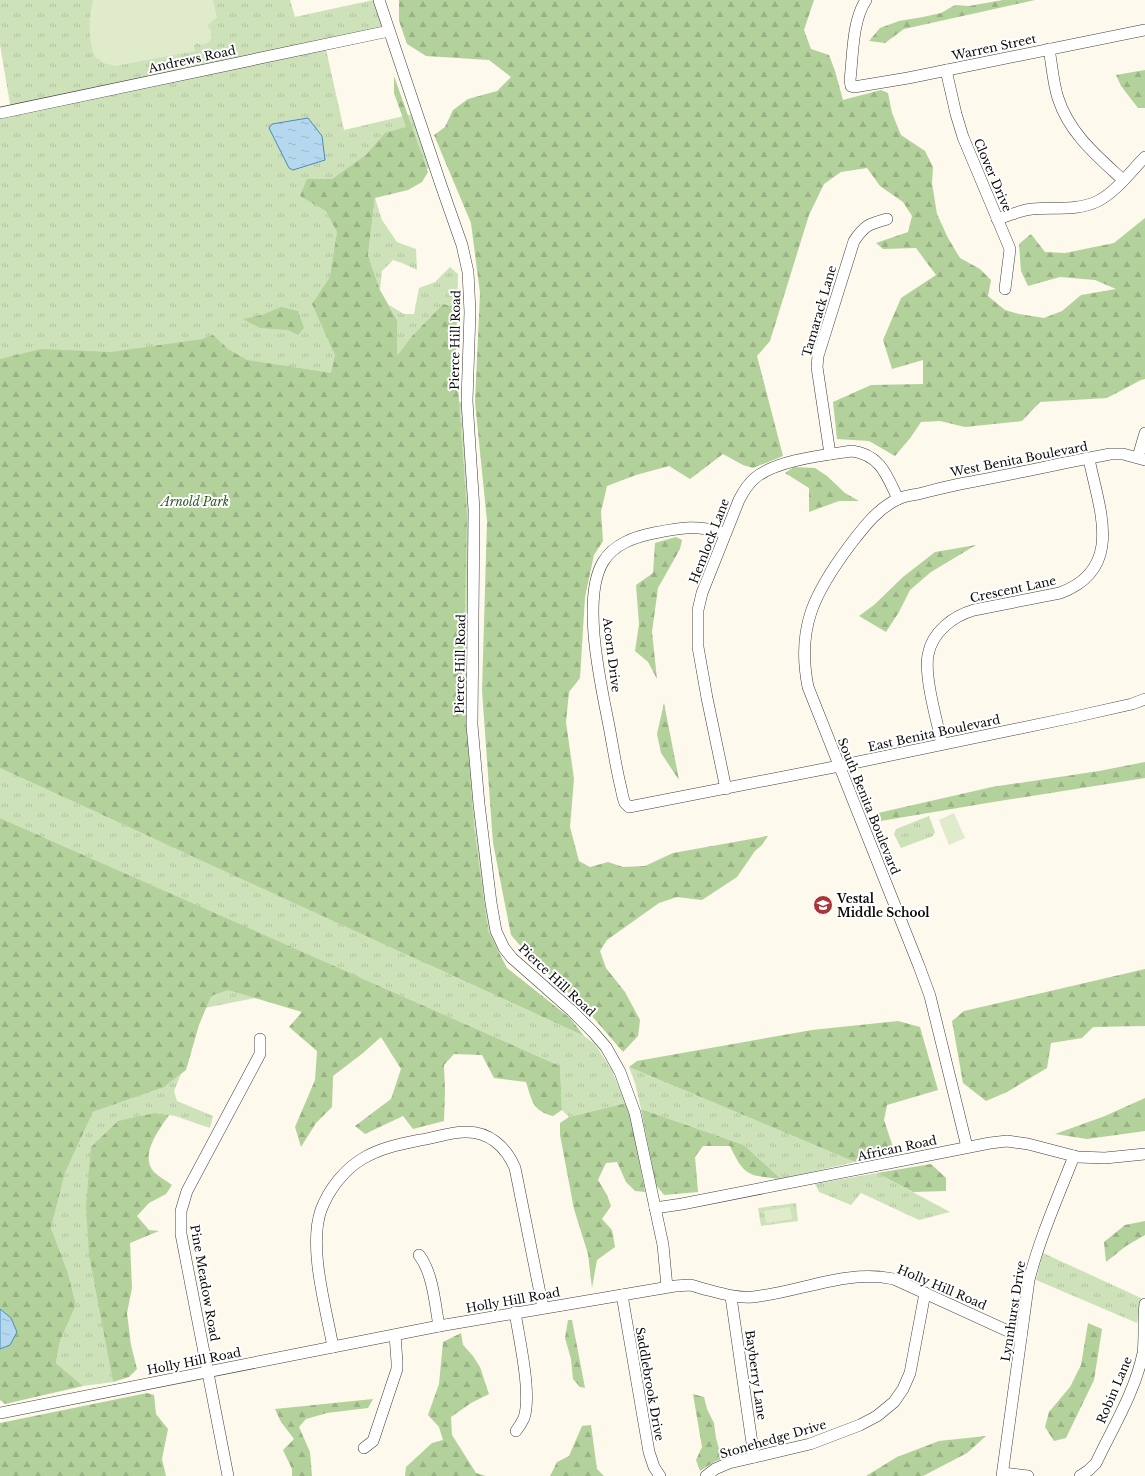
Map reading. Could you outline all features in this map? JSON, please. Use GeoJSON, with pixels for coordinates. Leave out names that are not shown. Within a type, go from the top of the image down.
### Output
{"type":"FeatureCollection","features":[{"type":"Feature","properties":{"kind":"street","name":"Pierce Hill Road"},"geometry":{"type":"LineString","coordinates":[[379,0],[462,245],[468,272],[470,312],[467,401],[474,510],[472,725],[480,811],[491,903],[496,931],[504,948],[512,958],[572,1011],[593,1032],[606,1047],[620,1072],[635,1113],[663,1245],[667,1287]]}},
{"type":"Feature","properties":{"kind":"street","name":"Warren Street"},"geometry":{"type":"LineString","coordinates":[[866,0],[861,7],[857,21],[851,82],[851,86],[854,87],[1145,30]]}},
{"type":"Feature","properties":{"kind":"street","name":"Andrews Road"},"geometry":{"type":"LineString","coordinates":[[0,113],[389,31]]}},
{"type":"Feature","properties":{"kind":"street"},"geometry":{"type":"LineString","coordinates":[[1049,49],[1058,98],[1066,118],[1078,136],[1123,180]]}},
{"type":"Feature","properties":{"kind":"street","name":"Clover Drive"},"geometry":{"type":"LineString","coordinates":[[946,70],[963,137],[1010,249],[1005,289]]}},
{"type":"Feature","properties":{"kind":"street"},"geometry":{"type":"LineString","coordinates":[[997,220],[1032,209],[1086,206],[1100,200],[1115,188],[1145,157]]}},
{"type":"Feature","properties":{"kind":"street","name":"Tamarack Lane"},"geometry":{"type":"LineString","coordinates":[[830,454],[817,367],[818,356],[854,241],[869,224],[887,220]]}},
{"type":"Feature","properties":{"kind":"street"},"geometry":{"type":"LineString","coordinates":[[1142,458],[1145,433]]}},
{"type":"Feature","properties":{"kind":"street","name":"Hemlock Lane"},"geometry":{"type":"LineString","coordinates":[[726,789],[706,698],[698,646],[698,610],[702,593],[725,533],[739,500],[746,488],[754,478],[764,471],[788,462],[852,451],[870,456],[878,463],[886,474],[898,499]]}},
{"type":"Feature","properties":{"kind":"street","name":"West Benita Boulevard"},"geometry":{"type":"LineString","coordinates":[[898,499],[937,489],[1110,454],[1123,454],[1142,458]]}},
{"type":"Feature","properties":{"kind":"street","name":"Crescent Lane"},"geometry":{"type":"LineString","coordinates":[[942,744],[928,672],[928,655],[937,635],[949,622],[961,614],[974,610],[1060,593],[1073,588],[1088,576],[1097,564],[1101,552],[1103,536],[1089,458]]}},
{"type":"Feature","properties":{"kind":"street","name":"South Benita Boulevard"},"geometry":{"type":"LineString","coordinates":[[898,499],[882,508],[866,524],[838,561],[821,587],[811,610],[806,630],[804,667],[808,687],[930,996],[967,1147]]}},
{"type":"Feature","properties":{"kind":"street","name":"Acorn Drive"},"geometry":{"type":"LineString","coordinates":[[632,807],[625,804],[620,784],[597,662],[593,615],[595,586],[599,570],[604,561],[614,550],[627,541],[637,537],[680,528],[694,527],[711,529],[725,533]]}},
{"type":"Feature","properties":{"kind":"street","name":"East Benita Boulevard"},"geometry":{"type":"LineString","coordinates":[[632,807],[839,766],[1132,704],[1145,699]]}},
{"type":"Feature","properties":{"kind":"street","name":"Pine Meadow Road"},"geometry":{"type":"LineString","coordinates":[[228,1476],[181,1234],[181,1211],[186,1192],[260,1054],[260,1039]]}},
{"type":"Feature","properties":{"kind":"street"},"geometry":{"type":"LineString","coordinates":[[333,1347],[316,1251],[317,1224],[321,1209],[330,1191],[350,1168],[363,1158],[382,1149],[463,1132],[484,1135],[496,1141],[505,1150],[512,1161],[515,1168],[543,1308]]}},
{"type":"Feature","properties":{"kind":"street","name":"African Road"},"geometry":{"type":"LineString","coordinates":[[655,1208],[690,1203],[967,1147],[1007,1141],[1028,1144],[1074,1156],[1105,1158],[1145,1154]]}},
{"type":"Feature","properties":{"kind":"street","name":"Lynnhurst Drive"},"geometry":{"type":"LineString","coordinates":[[1003,1474],[1029,1280],[1049,1219],[1074,1156]]}},
{"type":"Feature","properties":{"kind":"street"},"geometry":{"type":"LineString","coordinates":[[419,1255],[424,1261],[428,1270],[439,1326]]}},
{"type":"Feature","properties":{"kind":"street","name":"Holly Hill Road"},"geometry":{"type":"LineString","coordinates":[[0,1413],[514,1312],[667,1287],[691,1285],[731,1297],[752,1297],[778,1293],[845,1278],[862,1276],[894,1279],[1021,1337]]}},
{"type":"Feature","properties":{"kind":"street","name":"Stonehedge Drive"},"geometry":{"type":"LineString","coordinates":[[706,1476],[729,1463],[810,1444],[860,1425],[877,1416],[894,1402],[904,1389],[910,1373],[925,1292]]}},
{"type":"Feature","properties":{"kind":"street","name":"Saddlebrook Drive"},"geometry":{"type":"LineString","coordinates":[[622,1295],[649,1452],[654,1467],[660,1476]]}},
{"type":"Feature","properties":{"kind":"street","name":"Bayberry Lane"},"geometry":{"type":"LineString","coordinates":[[731,1297],[754,1457]]}},
{"type":"Feature","properties":{"kind":"street","name":"Robin Lane"},"geometry":{"type":"LineString","coordinates":[[1080,1476],[1096,1463],[1129,1394],[1139,1368],[1143,1351],[1145,1304]]}},
{"type":"Feature","properties":{"kind":"street"},"geometry":{"type":"LineString","coordinates":[[514,1312],[524,1370],[527,1401],[524,1418],[516,1431]]}},
{"type":"Feature","properties":{"kind":"street"},"geometry":{"type":"LineString","coordinates":[[364,1448],[373,1441],[397,1369],[395,1335]]}},
{"type":"Feature","properties":{"kind":"street"},"geometry":{"type":"LineString","coordinates":[[1003,1474],[1028,1476]]}},
{"type":"Feature","properties":{"kind":"green space","name":"Arnold Park"},"geometry":{"type":"Polygon","coordinates":[[[0,0],[290,0],[295,17],[379,0],[389,31],[325,45],[344,130],[417,113],[434,167],[345,190],[368,409],[467,401],[474,510],[471,699],[479,804],[504,948],[427,964],[584,1036],[595,1044],[611,1069],[626,1103],[569,1117],[562,1110],[560,1066],[359,977],[185,1012],[167,892],[0,818],[0,768],[159,841],[0,705],[0,113],[11,110],[0,45],[0,0]]]}},
{"type":"Feature","properties":{"kind":"green space"},"geometry":{"type":"Polygon","coordinates":[[[93,0],[213,0],[217,18],[207,26],[212,33],[212,37],[208,43],[200,45],[196,43],[194,46],[195,51],[115,66],[104,63],[95,57],[92,50],[90,36],[90,14],[93,0]]]}},
{"type":"Feature","properties":{"kind":"green space"},"geometry":{"type":"Polygon","coordinates":[[[399,0],[814,0],[804,30],[811,49],[829,55],[843,100],[881,90],[888,93],[892,113],[901,135],[925,151],[933,167],[932,183],[937,214],[948,238],[960,258],[980,269],[991,280],[988,296],[1005,310],[1044,318],[1062,311],[1081,295],[1116,289],[1095,280],[1060,277],[1028,286],[1021,271],[1019,244],[1031,234],[1045,252],[1065,253],[1114,243],[1145,218],[1145,379],[1107,398],[1040,402],[1022,421],[965,427],[940,421],[921,422],[895,456],[869,441],[837,439],[833,402],[871,385],[923,384],[923,360],[892,369],[883,340],[901,298],[936,275],[916,248],[883,249],[876,243],[908,232],[912,216],[903,202],[880,186],[867,168],[841,172],[824,184],[809,215],[770,341],[757,356],[783,456],[753,468],[743,465],[723,454],[690,479],[669,466],[636,475],[607,486],[601,512],[603,541],[594,555],[585,597],[580,678],[569,692],[566,722],[574,779],[570,827],[579,861],[590,867],[608,862],[623,867],[645,866],[673,853],[768,836],[762,845],[755,851],[737,877],[702,900],[677,897],[659,903],[607,940],[600,951],[606,968],[625,992],[640,1020],[638,1036],[623,1052],[585,1008],[530,957],[511,935],[493,843],[482,691],[487,521],[475,402],[480,293],[471,223],[434,135],[445,127],[453,110],[468,99],[497,91],[511,77],[489,60],[426,56],[407,44],[399,21],[399,0]]]}},
{"type":"Feature","properties":{"kind":"green space"},"geometry":{"type":"Polygon","coordinates":[[[1003,0],[1035,0],[904,29],[885,43],[869,41],[880,28],[899,21],[941,13],[955,5],[969,6],[1003,0]]]}},
{"type":"Feature","properties":{"kind":"green space"},"geometry":{"type":"Polygon","coordinates":[[[1145,70],[1145,108],[1138,108],[1121,86],[1116,75],[1145,70]]]}},
{"type":"Feature","properties":{"kind":"green space","name":"Arnold Park"},"geometry":{"type":"Polygon","coordinates":[[[394,76],[428,172],[422,182],[408,190],[375,198],[368,255],[380,290],[397,320],[397,356],[412,336],[443,304],[457,307],[456,358],[467,516],[463,679],[474,828],[488,931],[507,968],[570,1018],[584,1036],[0,768],[0,359],[41,349],[111,352],[202,339],[213,335],[228,349],[247,360],[331,373],[335,355],[312,304],[330,277],[337,232],[326,211],[300,196],[307,179],[332,179],[366,155],[385,133],[406,127],[394,93],[394,76]]]}},
{"type":"Feature","properties":{"kind":"green space"},"geometry":{"type":"Polygon","coordinates":[[[375,198],[382,220],[397,242],[416,249],[417,270],[393,260],[382,271],[380,290],[368,255],[375,198]]]}},
{"type":"Feature","properties":{"kind":"green space"},"geometry":{"type":"Polygon","coordinates":[[[450,267],[458,274],[457,307],[443,304],[412,336],[397,357],[397,320],[389,305],[404,314],[414,314],[419,288],[435,282],[450,267]]]}},
{"type":"Feature","properties":{"kind":"green space"},"geometry":{"type":"Polygon","coordinates":[[[281,307],[298,311],[304,328],[298,335],[288,330],[260,328],[243,319],[262,315],[281,307]]]}},
{"type":"Feature","properties":{"kind":"green space"},"geometry":{"type":"Polygon","coordinates":[[[794,467],[815,468],[827,476],[845,493],[859,501],[839,501],[809,512],[809,488],[785,473],[794,467]]]}},
{"type":"Feature","properties":{"kind":"green space"},"geometry":{"type":"Polygon","coordinates":[[[676,537],[682,540],[680,549],[658,588],[652,632],[657,679],[648,662],[635,651],[639,624],[636,585],[653,573],[655,543],[676,537]]]}},
{"type":"Feature","properties":{"kind":"green space"},"geometry":{"type":"Polygon","coordinates":[[[976,545],[931,572],[910,590],[899,612],[886,632],[859,616],[874,605],[903,577],[935,552],[976,545]]]}},
{"type":"Feature","properties":{"kind":"green space"},"geometry":{"type":"Polygon","coordinates":[[[664,703],[679,780],[661,753],[657,734],[664,703]]]}},
{"type":"Feature","properties":{"kind":"green space"},"geometry":{"type":"Polygon","coordinates":[[[1145,762],[1145,778],[875,822],[878,813],[992,787],[1099,771],[1145,762]]]}},
{"type":"Feature","properties":{"kind":"green space"},"geometry":{"type":"Polygon","coordinates":[[[954,813],[965,838],[949,845],[939,820],[954,813]]]}},
{"type":"Feature","properties":{"kind":"green space"},"geometry":{"type":"Polygon","coordinates":[[[929,816],[935,832],[933,836],[901,848],[894,834],[896,829],[929,816]]]}},
{"type":"Feature","properties":{"kind":"green space"},"geometry":{"type":"Polygon","coordinates":[[[0,818],[560,1066],[562,1110],[553,1116],[541,1111],[534,1104],[526,1082],[494,1078],[482,1055],[454,1054],[444,1065],[444,1121],[413,1129],[403,1116],[365,1134],[355,1126],[391,1099],[401,1069],[381,1037],[333,1076],[332,1107],[316,1123],[301,1147],[295,1127],[315,1080],[317,1051],[289,1027],[302,1012],[228,990],[211,996],[199,1025],[186,1070],[164,1087],[93,1112],[65,1173],[51,1228],[68,1273],[76,1305],[60,1341],[56,1363],[83,1386],[5,1404],[0,1400],[0,1349],[6,1347],[11,1318],[0,1309],[0,818]]]}},
{"type":"Feature","properties":{"kind":"green space"},"geometry":{"type":"Polygon","coordinates":[[[1145,969],[1145,1026],[1093,1027],[1082,1038],[1051,1043],[1047,1068],[1007,1092],[986,1101],[963,1083],[952,1021],[964,1011],[1145,969]]]}},
{"type":"Feature","properties":{"kind":"green space"},"geometry":{"type":"Polygon","coordinates":[[[898,1021],[920,1027],[938,1090],[887,1105],[884,1120],[895,1153],[855,1162],[629,1067],[637,1061],[812,1030],[898,1021]]]}},
{"type":"Feature","properties":{"kind":"green space"},"geometry":{"type":"Polygon","coordinates":[[[629,1067],[855,1162],[781,1179],[744,1145],[641,1109],[635,1083],[629,1067]]]}},
{"type":"Feature","properties":{"kind":"green space"},"geometry":{"type":"Polygon","coordinates":[[[181,1074],[174,1091],[177,1101],[213,1116],[210,1128],[175,1116],[155,1113],[103,1323],[113,1382],[83,1386],[56,1363],[60,1341],[76,1305],[68,1273],[51,1228],[65,1173],[93,1112],[163,1087],[181,1074]]]}},
{"type":"Feature","properties":{"kind":"green space"},"geometry":{"type":"Polygon","coordinates":[[[1145,1098],[1145,1131],[1087,1139],[1055,1134],[1105,1116],[1145,1098]]]}},
{"type":"Feature","properties":{"kind":"green space"},"geometry":{"type":"Polygon","coordinates":[[[626,1103],[632,1123],[645,1192],[635,1191],[626,1182],[617,1162],[606,1163],[598,1180],[607,1195],[611,1206],[602,1219],[612,1230],[615,1247],[597,1260],[592,1288],[588,1254],[574,1209],[560,1135],[560,1123],[569,1117],[626,1103]]]}},
{"type":"Feature","properties":{"kind":"green space"},"geometry":{"type":"Polygon","coordinates":[[[641,1109],[744,1145],[781,1179],[762,1177],[749,1173],[740,1164],[730,1146],[703,1146],[695,1157],[698,1192],[664,1195],[656,1185],[641,1109]]]}},
{"type":"Feature","properties":{"kind":"green space"},"geometry":{"type":"Polygon","coordinates":[[[155,1113],[169,1115],[152,1143],[149,1158],[150,1165],[156,1174],[172,1185],[166,1194],[149,1203],[137,1216],[149,1230],[159,1231],[130,1243],[132,1288],[127,1313],[131,1345],[137,1369],[129,1377],[113,1382],[89,1254],[86,1206],[91,1147],[118,1121],[155,1113]]]}},
{"type":"Feature","properties":{"kind":"green space"},"geometry":{"type":"Polygon","coordinates":[[[931,1164],[946,1178],[946,1191],[913,1192],[877,1173],[931,1164]]]}},
{"type":"Feature","properties":{"kind":"green space"},"geometry":{"type":"Polygon","coordinates":[[[877,1173],[950,1212],[919,1220],[861,1193],[851,1205],[819,1192],[815,1184],[877,1173]]]}},
{"type":"Feature","properties":{"kind":"green space"},"geometry":{"type":"Polygon","coordinates":[[[796,1203],[798,1221],[761,1226],[758,1208],[796,1203]]]}},
{"type":"Feature","properties":{"kind":"green space"},"geometry":{"type":"Polygon","coordinates":[[[790,1207],[792,1219],[766,1223],[764,1211],[790,1207]]]}},
{"type":"Feature","properties":{"kind":"green space"},"geometry":{"type":"Polygon","coordinates":[[[1145,1221],[1145,1235],[1126,1246],[1106,1262],[1104,1242],[1125,1225],[1145,1221]]]}},
{"type":"Feature","properties":{"kind":"green space"},"geometry":{"type":"Polygon","coordinates":[[[1043,1253],[1141,1298],[1137,1323],[1036,1280],[1043,1253]]]}},
{"type":"Feature","properties":{"kind":"green space"},"geometry":{"type":"Polygon","coordinates":[[[568,1320],[572,1320],[585,1388],[580,1387],[573,1379],[571,1359],[565,1338],[568,1320]]]}},
{"type":"Feature","properties":{"kind":"green space"},"geometry":{"type":"Polygon","coordinates":[[[1088,1323],[1102,1329],[1094,1380],[1066,1438],[1054,1441],[1045,1427],[1049,1412],[1070,1387],[1081,1365],[1088,1323]]]}},
{"type":"Feature","properties":{"kind":"green space"},"geometry":{"type":"Polygon","coordinates":[[[461,1333],[463,1345],[480,1367],[489,1394],[471,1403],[451,1417],[452,1435],[476,1473],[486,1476],[405,1476],[406,1467],[432,1443],[443,1440],[439,1427],[428,1415],[439,1384],[443,1342],[461,1333]]]}},
{"type":"Feature","properties":{"kind":"green space"},"geometry":{"type":"Polygon","coordinates":[[[147,1393],[154,1395],[156,1414],[168,1429],[162,1459],[166,1476],[0,1476],[0,1423],[147,1393]]]}},
{"type":"Feature","properties":{"kind":"green space"},"geometry":{"type":"Polygon","coordinates":[[[693,1394],[704,1397],[707,1409],[714,1423],[716,1438],[722,1459],[700,1471],[696,1460],[702,1447],[693,1394]]]}},
{"type":"Feature","properties":{"kind":"green space"},"geometry":{"type":"Polygon","coordinates":[[[373,1399],[368,1408],[327,1413],[306,1419],[299,1427],[310,1452],[312,1476],[292,1476],[292,1469],[283,1450],[294,1439],[281,1422],[275,1409],[373,1399]]]}},
{"type":"Feature","properties":{"kind":"green space"},"geometry":{"type":"Polygon","coordinates":[[[591,1425],[597,1469],[604,1476],[550,1476],[557,1462],[569,1456],[582,1426],[591,1425]]]}},
{"type":"Feature","properties":{"kind":"green space"},"geometry":{"type":"Polygon","coordinates":[[[986,1436],[967,1453],[923,1476],[866,1476],[897,1457],[939,1441],[986,1436]]]}},
{"type":"Feature","properties":{"kind":"water"},"geometry":{"type":"Polygon","coordinates":[[[308,118],[322,136],[325,160],[293,170],[289,168],[269,128],[272,124],[308,118]]]}},
{"type":"Feature","properties":{"kind":"water"},"geometry":{"type":"Polygon","coordinates":[[[0,1309],[11,1318],[17,1332],[10,1345],[0,1349],[0,1309]]]}},
{"type":"Feature","properties":{"kind":"place","name":"Vestal Middle School"},"geometry":{"type":"Point","coordinates":[823,905]}}]}
